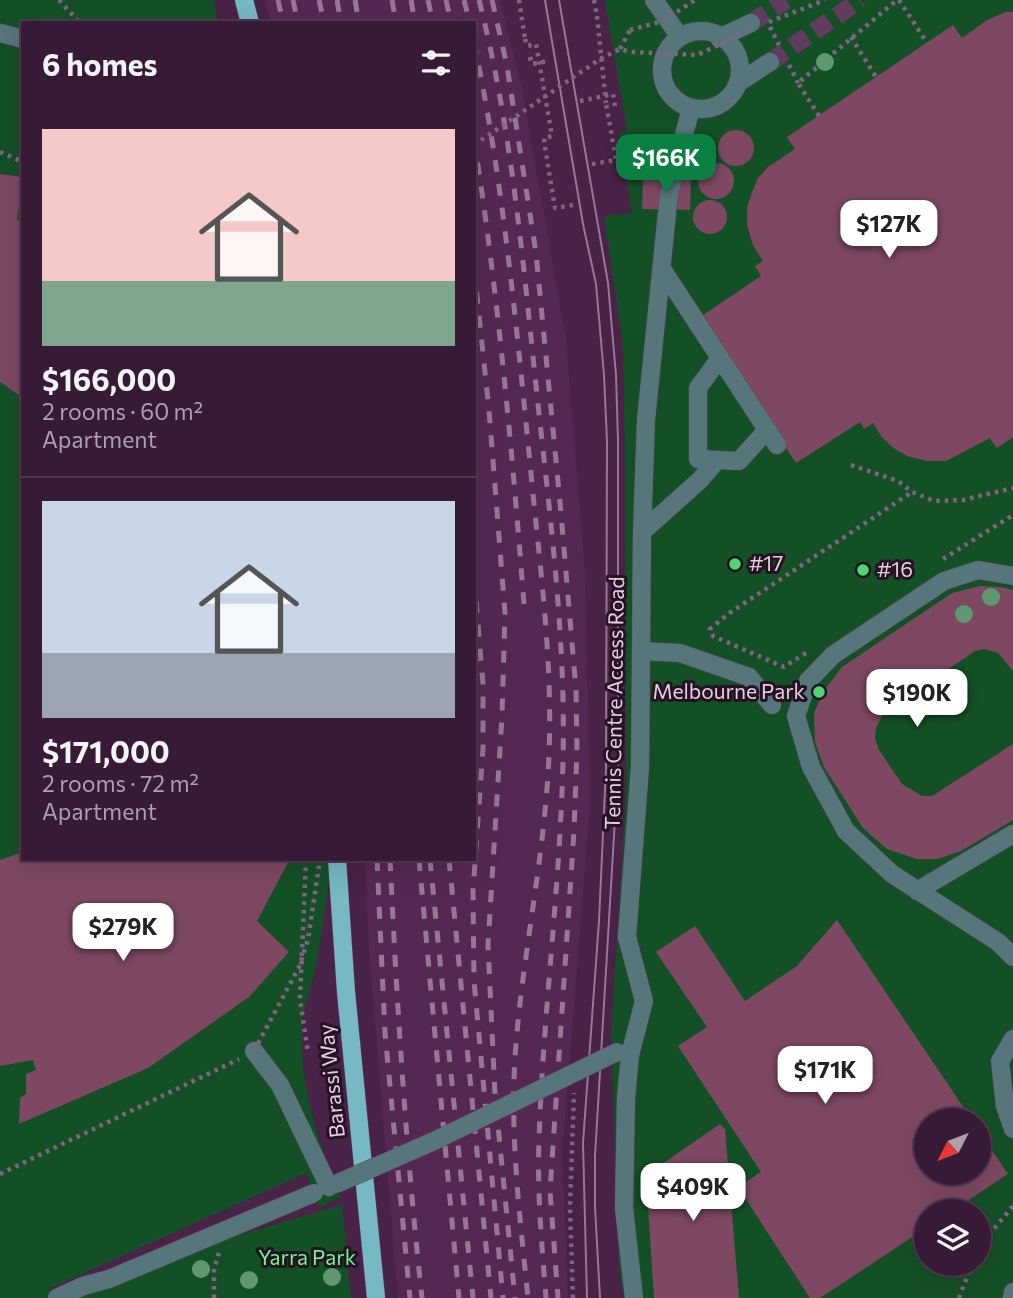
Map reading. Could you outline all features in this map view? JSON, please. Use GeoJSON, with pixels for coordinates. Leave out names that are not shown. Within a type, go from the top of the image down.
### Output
{"type":"FeatureCollection","features":[{"type":"Feature","properties":{"kind":"main road"},"geometry":{"type":"LineString","coordinates":[[244,0],[249,21]]}},
{"type":"Feature","properties":{"kind":"main road","name":"Barassi Way"},"geometry":{"type":"LineString","coordinates":[[337,861],[346,992],[376,1298]]}},
{"type":"Feature","properties":{"kind":"street"},"geometry":{"type":"LineString","coordinates":[[654,0],[680,37]]}},
{"type":"Feature","properties":{"kind":"street"},"geometry":{"type":"LineString","coordinates":[[719,38],[758,23]]}},
{"type":"Feature","properties":{"kind":"street"},"geometry":{"type":"LineString","coordinates":[[691,32],[715,33],[739,60],[738,83],[733,93],[714,107],[691,108],[670,94],[664,82],[664,57],[670,46],[680,37],[691,32]]}},
{"type":"Feature","properties":{"kind":"street"},"geometry":{"type":"LineString","coordinates":[[0,33],[21,38]]}},
{"type":"Feature","properties":{"kind":"street"},"geometry":{"type":"LineString","coordinates":[[738,83],[778,61]]}},
{"type":"Feature","properties":{"kind":"street","name":"Tennis Centre Access Road"},"geometry":{"type":"LineString","coordinates":[[634,1298],[624,1208],[626,1098],[630,1055],[644,1001],[627,937],[640,767],[646,420],[669,193],[691,108]]}},
{"type":"Feature","properties":{"kind":"street"},"geometry":{"type":"LineString","coordinates":[[662,269],[772,437],[738,461],[698,459],[698,387],[720,358]]}},
{"type":"Feature","properties":{"kind":"street"},"geometry":{"type":"LineString","coordinates":[[642,532],[700,480],[717,460]]}},
{"type":"Feature","properties":{"kind":"street"},"geometry":{"type":"LineString","coordinates":[[1013,576],[978,570],[944,581],[833,655],[808,681],[796,716],[811,767],[846,831],[892,874],[998,942],[1013,957]]}},
{"type":"Feature","properties":{"kind":"street"},"geometry":{"type":"LineString","coordinates":[[641,651],[680,653],[749,677],[772,705]]}},
{"type":"Feature","properties":{"kind":"street"},"geometry":{"type":"LineString","coordinates":[[917,891],[1013,834]]}},
{"type":"Feature","properties":{"kind":"street"},"geometry":{"type":"LineString","coordinates":[[1013,1039],[1000,1061],[1005,1106],[1013,1129]]}},
{"type":"Feature","properties":{"kind":"street"},"geometry":{"type":"LineString","coordinates":[[57,1298],[81,1292],[434,1141],[625,1048]]}},
{"type":"Feature","properties":{"kind":"street"},"geometry":{"type":"LineString","coordinates":[[254,1051],[280,1085],[327,1187]]}},
{"type":"Feature","properties":{"kind":"street"},"geometry":{"type":"LineString","coordinates":[[1012,1298],[1013,1292]]}},
{"type":"Feature","properties":{"kind":"path"},"geometry":{"type":"LineString","coordinates":[[60,0],[78,21]]}},
{"type":"Feature","properties":{"kind":"path"},"geometry":{"type":"LineString","coordinates":[[519,0],[527,46],[536,44],[552,136],[544,138],[555,208],[573,205]]}},
{"type":"Feature","properties":{"kind":"path"},"geometry":{"type":"LineString","coordinates":[[592,164],[616,160],[605,96],[594,0]]}},
{"type":"Feature","properties":{"kind":"path"},"geometry":{"type":"LineString","coordinates":[[476,144],[600,59],[620,49],[630,30],[663,21],[695,0]]}},
{"type":"Feature","properties":{"kind":"path"},"geometry":{"type":"LineString","coordinates":[[620,49],[631,52],[697,55],[758,23],[825,0]]}},
{"type":"Feature","properties":{"kind":"path"},"geometry":{"type":"LineString","coordinates":[[798,83],[898,0],[927,43]]}},
{"type":"Feature","properties":{"kind":"path"},"geometry":{"type":"LineString","coordinates":[[758,23],[780,47]]}},
{"type":"Feature","properties":{"kind":"path"},"geometry":{"type":"LineString","coordinates":[[851,37],[876,78]]}},
{"type":"Feature","properties":{"kind":"path"},"geometry":{"type":"LineString","coordinates":[[539,63],[532,64],[530,57],[532,64],[548,61]]}},
{"type":"Feature","properties":{"kind":"path"},"geometry":{"type":"LineString","coordinates":[[778,61],[798,83],[818,116]]}},
{"type":"Feature","properties":{"kind":"path"},"geometry":{"type":"LineString","coordinates":[[580,101],[613,94],[615,106],[614,94],[605,96]]}},
{"type":"Feature","properties":{"kind":"path"},"geometry":{"type":"LineString","coordinates":[[0,152],[21,161]]}},
{"type":"Feature","properties":{"kind":"path"},"geometry":{"type":"LineString","coordinates":[[851,465],[898,481],[912,492],[934,501],[963,500],[1013,488]]}},
{"type":"Feature","properties":{"kind":"path"},"geometry":{"type":"LineString","coordinates":[[806,652],[784,667],[713,636],[710,629],[728,614],[912,492]]}},
{"type":"Feature","properties":{"kind":"path"},"geometry":{"type":"LineString","coordinates":[[937,564],[1013,514]]}},
{"type":"Feature","properties":{"kind":"path"},"geometry":{"type":"LineString","coordinates":[[306,861],[300,999],[308,1053]]}},
{"type":"Feature","properties":{"kind":"path"},"geometry":{"type":"LineString","coordinates":[[0,1174],[254,1051],[299,967],[308,940],[320,861]]}},
{"type":"Feature","properties":{"kind":"path"},"geometry":{"type":"LineString","coordinates":[[573,1298],[570,1207],[576,1072]]}},
{"type":"Feature","properties":{"kind":"path"},"geometry":{"type":"LineString","coordinates":[[991,1232],[1013,1206]]}},
{"type":"Feature","properties":{"kind":"path"},"geometry":{"type":"LineString","coordinates":[[959,1298],[967,1276]]}},
{"type":"Feature","properties":{"kind":"shaded area"},"geometry":{"type":"Polygon","coordinates":[[[265,0],[500,0],[522,89],[566,339],[585,574],[590,803],[562,1154],[568,1298],[398,1298],[369,946],[365,861],[476,861],[476,21],[270,21],[265,0]]]}},
{"type":"Feature","properties":{"kind":"green space","name":"Yarra Park"},"geometry":{"type":"Polygon","coordinates":[[[0,0],[214,0],[218,21],[21,21],[21,861],[332,861],[317,961],[304,1012],[302,1042],[311,1110],[324,1154],[341,1196],[320,1208],[306,1173],[44,1291],[342,1205],[351,1298],[0,1298],[0,0]]]}},
{"type":"Feature","properties":{"kind":"green space","name":"Melbourne Park"},"geometry":{"type":"Polygon","coordinates":[[[605,0],[1013,0],[1013,1298],[624,1298],[619,1270],[611,1035],[626,794],[623,344],[604,216],[632,213],[619,133],[627,130],[605,0]]]}},
{"type":"Feature","properties":{"kind":"building"},"geometry":{"type":"Polygon","coordinates":[[[1013,12],[1013,437],[997,448],[990,438],[946,461],[927,461],[907,456],[892,447],[873,423],[864,429],[860,422],[796,463],[700,317],[761,276],[755,266],[763,261],[753,245],[747,225],[747,208],[758,178],[768,167],[795,149],[787,137],[953,25],[962,38],[987,20],[1013,12]]]}},
{"type":"Feature","properties":{"kind":"building"},"geometry":{"type":"Polygon","coordinates":[[[736,130],[749,135],[754,148],[749,161],[736,166],[723,161],[718,148],[723,135],[736,130]]]}},
{"type":"Feature","properties":{"kind":"building"},"geometry":{"type":"Polygon","coordinates":[[[716,163],[729,168],[734,181],[729,194],[716,199],[703,194],[698,181],[703,168],[716,163]]]}},
{"type":"Feature","properties":{"kind":"building"},"geometry":{"type":"Polygon","coordinates":[[[0,174],[21,177],[17,220],[21,222],[21,397],[0,382],[0,174]]]}},
{"type":"Feature","properties":{"kind":"building"},"geometry":{"type":"Polygon","coordinates":[[[643,178],[691,180],[690,210],[642,209],[643,178]]]}},
{"type":"Feature","properties":{"kind":"building"},"geometry":{"type":"Polygon","coordinates":[[[710,200],[722,205],[727,217],[722,229],[710,234],[698,229],[693,217],[698,205],[710,200]]]}},
{"type":"Feature","properties":{"kind":"building"},"geometry":{"type":"Polygon","coordinates":[[[980,586],[1013,590],[1013,671],[998,653],[984,649],[975,651],[884,713],[876,728],[875,739],[879,750],[902,784],[922,796],[932,796],[1013,744],[1013,820],[961,851],[938,859],[917,859],[887,849],[863,828],[824,767],[815,742],[814,713],[825,689],[842,667],[952,593],[980,586]]]}},
{"type":"Feature","properties":{"kind":"building"},"geometry":{"type":"Polygon","coordinates":[[[21,853],[21,861],[289,861],[257,921],[289,952],[249,997],[148,1068],[19,1124],[20,1098],[26,1094],[26,1074],[36,1070],[33,1060],[0,1066],[0,860],[21,853]]]}},
{"type":"Feature","properties":{"kind":"building"},"geometry":{"type":"Polygon","coordinates":[[[837,920],[964,1108],[914,1108],[914,1185],[991,1185],[991,1149],[1008,1174],[970,1199],[914,1199],[914,1236],[820,1298],[810,1298],[738,1187],[761,1172],[678,1046],[707,1027],[656,952],[695,926],[745,1001],[797,966],[837,920]]]}},
{"type":"Feature","properties":{"kind":"building"},"geometry":{"type":"Polygon","coordinates":[[[720,1124],[725,1129],[739,1298],[654,1298],[646,1175],[720,1124]]]}},
{"type":"Feature","properties":{"kind":"tunnel"},"geometry":{"type":"LineString","coordinates":[[751,23],[786,0]]}},
{"type":"Feature","properties":{"kind":"tunnel"},"geometry":{"type":"LineString","coordinates":[[770,62],[860,0]]}},
{"type":"Feature","properties":{"kind":"tram line"},"geometry":{"type":"LineString","coordinates":[[545,0],[583,224],[596,284],[607,442],[606,768],[599,921],[583,1143],[587,1298]]}},
{"type":"Feature","properties":{"kind":"tram line"},"geometry":{"type":"LineString","coordinates":[[559,0],[608,283],[616,375],[618,768],[595,1156],[600,1298]]}},
{"type":"Feature","properties":{"kind":"railway"},"geometry":{"type":"LineString","coordinates":[[278,0],[283,21]]}},
{"type":"Feature","properties":{"kind":"railway"},"geometry":{"type":"LineString","coordinates":[[293,0],[298,21]]}},
{"type":"Feature","properties":{"kind":"railway"},"geometry":{"type":"LineString","coordinates":[[319,0],[324,21]]}},
{"type":"Feature","properties":{"kind":"railway"},"geometry":{"type":"LineString","coordinates":[[337,0],[341,21]]}},
{"type":"Feature","properties":{"kind":"railway"},"geometry":{"type":"LineString","coordinates":[[355,0],[359,21]]}},
{"type":"Feature","properties":{"kind":"railway"},"geometry":{"type":"LineString","coordinates":[[392,0],[396,21]]}},
{"type":"Feature","properties":{"kind":"railway"},"geometry":{"type":"LineString","coordinates":[[411,0],[415,21]]}},
{"type":"Feature","properties":{"kind":"railway"},"geometry":{"type":"LineString","coordinates":[[428,0],[433,21]]}},
{"type":"Feature","properties":{"kind":"railway"},"geometry":{"type":"LineString","coordinates":[[446,0],[451,21]]}},
{"type":"Feature","properties":{"kind":"railway"},"geometry":{"type":"LineString","coordinates":[[464,0],[469,21]]}},
{"type":"Feature","properties":{"kind":"railway"},"geometry":{"type":"LineString","coordinates":[[479,0],[500,98],[515,196],[560,624],[563,761],[539,1141],[539,1200],[546,1298]]}},
{"type":"Feature","properties":{"kind":"railway"},"geometry":{"type":"LineString","coordinates":[[492,0],[507,66],[536,253],[576,690],[574,831],[550,1191],[558,1298]]}},
{"type":"Feature","properties":{"kind":"railway"},"geometry":{"type":"LineString","coordinates":[[476,52],[508,252],[541,572],[549,682],[547,793],[515,1057],[517,1178],[528,1298]]}},
{"type":"Feature","properties":{"kind":"railway"},"geometry":{"type":"LineString","coordinates":[[476,154],[504,371],[524,604]]}},
{"type":"Feature","properties":{"kind":"railway"},"geometry":{"type":"LineString","coordinates":[[476,287],[505,613],[502,716],[488,945],[495,1095],[515,1298]]}},
{"type":"Feature","properties":{"kind":"railway"},"geometry":{"type":"LineString","coordinates":[[476,601],[483,684],[483,748],[476,848]]}},
{"type":"Feature","properties":{"kind":"railway"},"geometry":{"type":"LineString","coordinates":[[377,861],[385,1033],[410,1298]]}},
{"type":"Feature","properties":{"kind":"railway"},"geometry":{"type":"LineString","coordinates":[[390,861],[403,1079],[422,1298]]}},
{"type":"Feature","properties":{"kind":"railway"},"geometry":{"type":"LineString","coordinates":[[419,861],[459,1298]]}},
{"type":"Feature","properties":{"kind":"railway"},"geometry":{"type":"LineString","coordinates":[[430,861],[473,1298]]}},
{"type":"Feature","properties":{"kind":"railway"},"geometry":{"type":"LineString","coordinates":[[449,861],[491,1298]]}},
{"type":"Feature","properties":{"kind":"railway"},"geometry":{"type":"LineString","coordinates":[[475,861],[474,981],[503,1298]]}},
{"type":"Feature","properties":{"kind":"place","name":"#17"},"geometry":{"type":"Point","coordinates":[735,564]}},
{"type":"Feature","properties":{"kind":"place","name":"#16"},"geometry":{"type":"Point","coordinates":[863,570]}},
{"type":"Feature","properties":{"kind":"place","name":"Melbourne Park"},"geometry":{"type":"Point","coordinates":[819,692]}}]}
